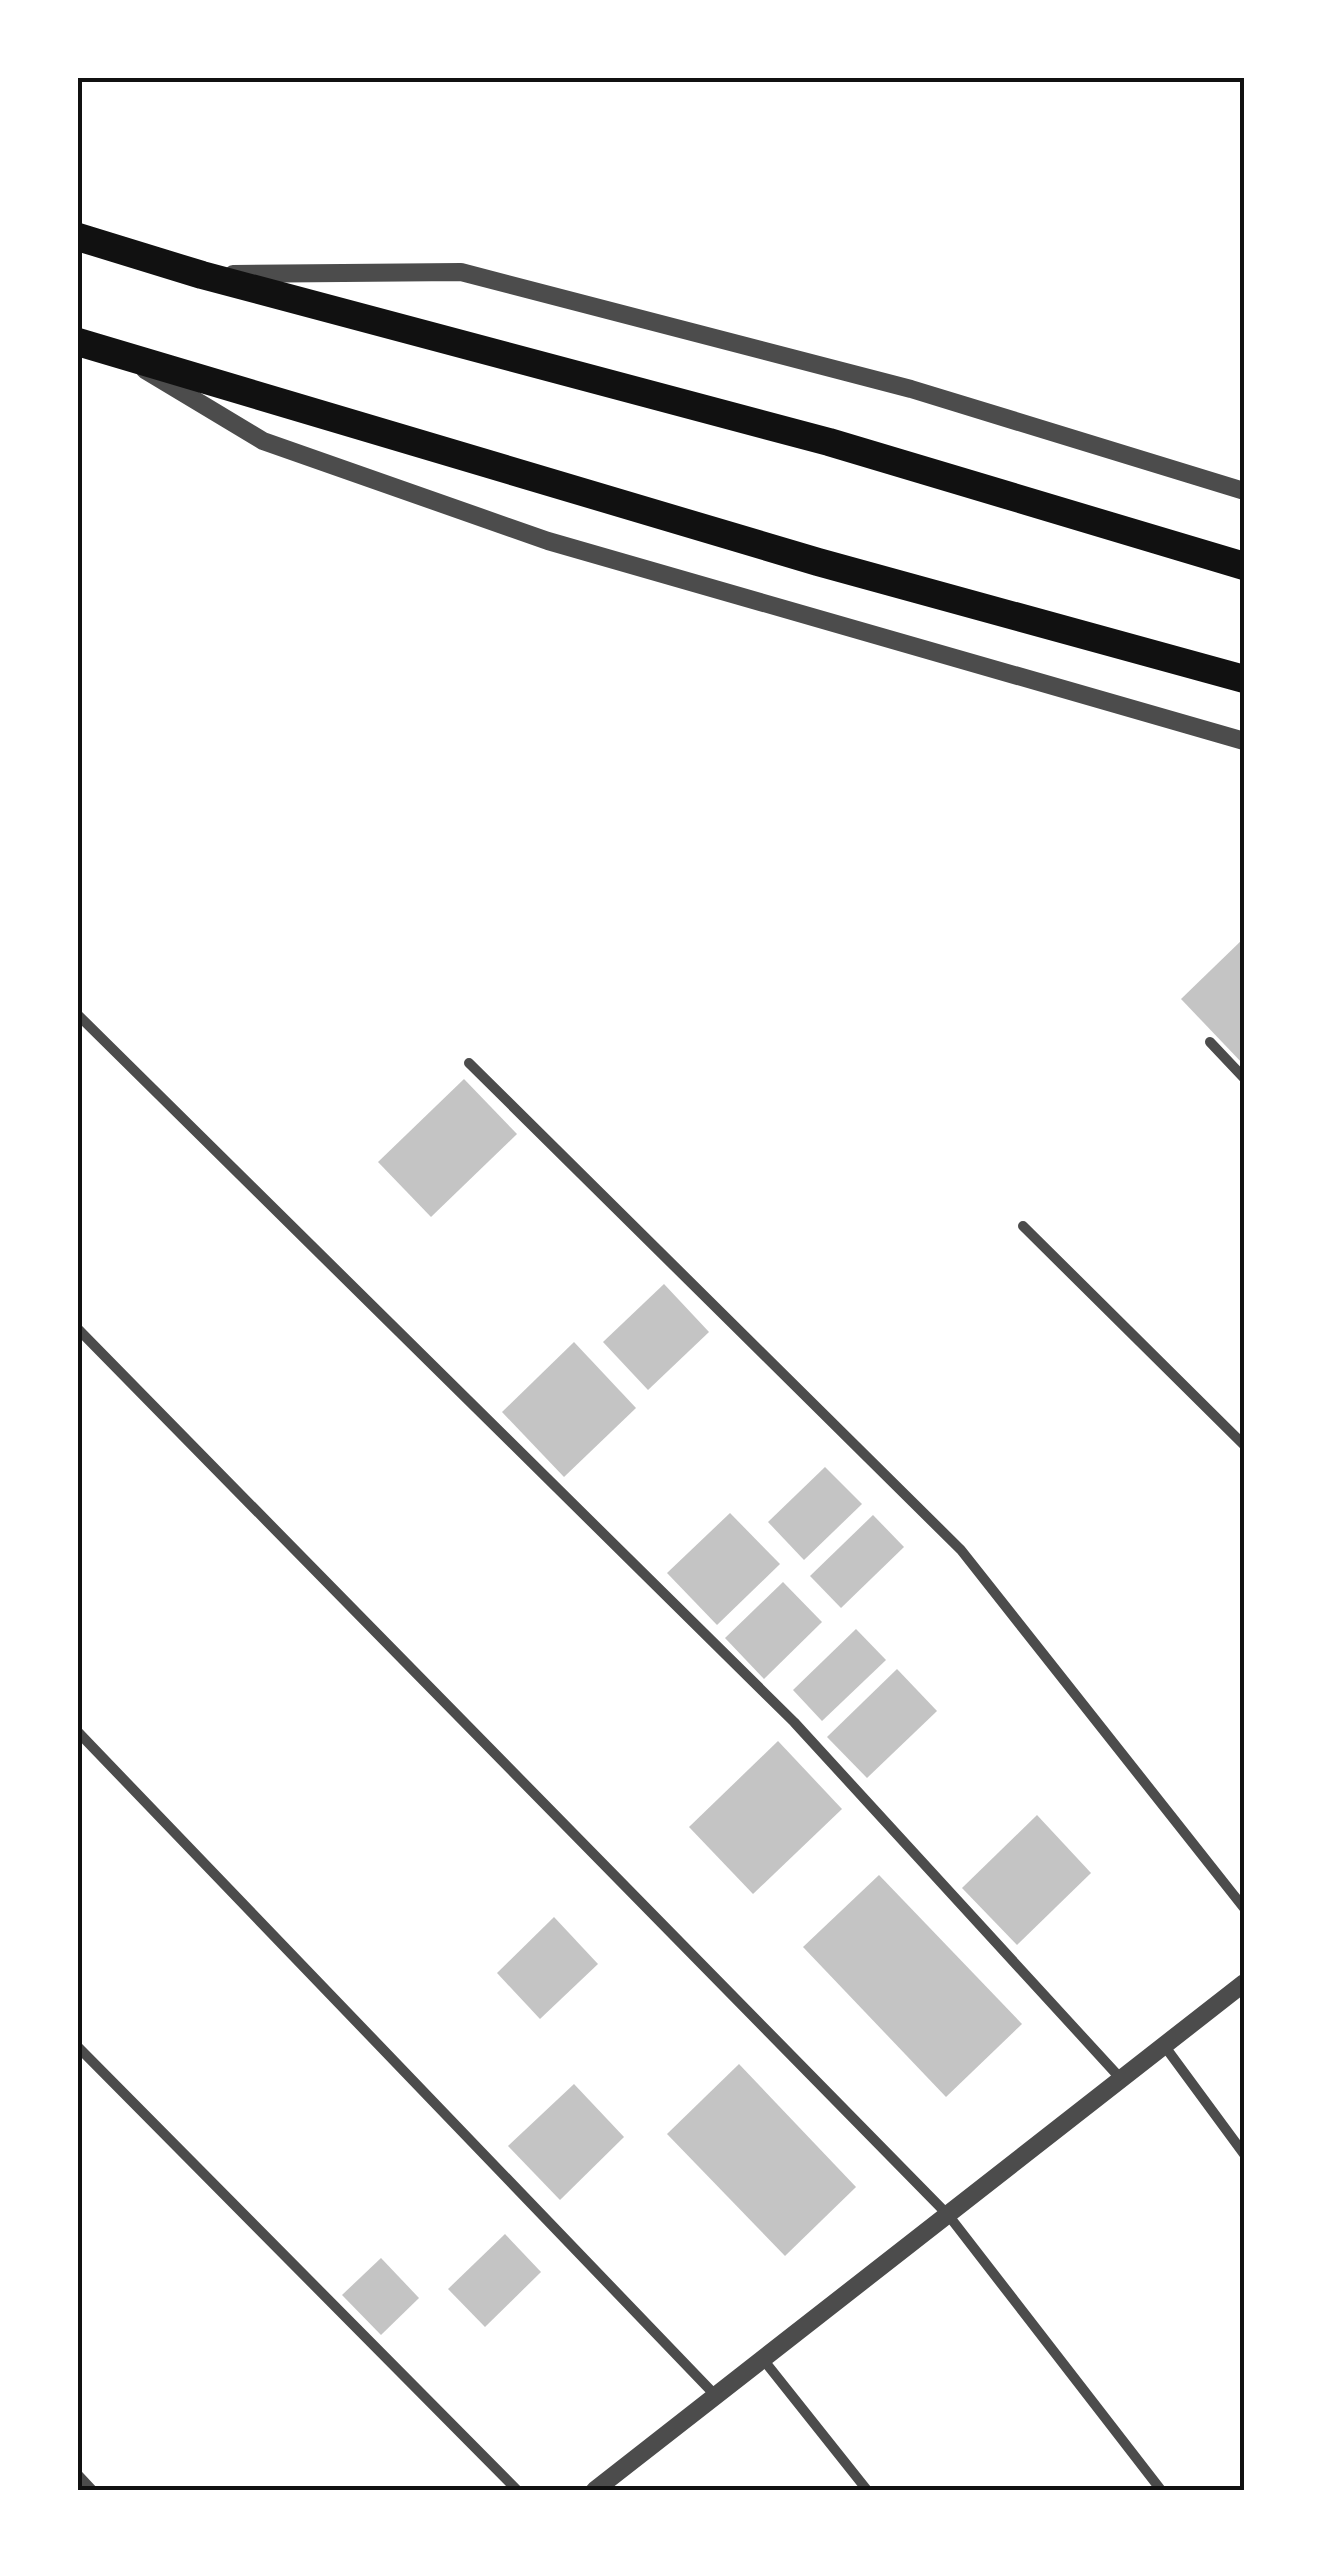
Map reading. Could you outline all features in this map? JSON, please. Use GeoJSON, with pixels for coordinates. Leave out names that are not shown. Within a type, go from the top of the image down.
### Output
{"type":"FeatureCollection","features":[{"type":"Feature","properties":{"kind":"highway"},"geometry":{"type":"LineString","coordinates":[[78,237],[202,275],[830,442],[1244,566]]}},
{"type":"Feature","properties":{"kind":"highway"},"geometry":{"type":"LineString","coordinates":[[78,342],[818,562],[1244,679]]}},
{"type":"Feature","properties":{"kind":"street"},"geometry":{"type":"LineString","coordinates":[[202,275],[461,272],[911,389],[1244,491]]}},
{"type":"Feature","properties":{"kind":"street"},"geometry":{"type":"LineString","coordinates":[[114,352],[263,441],[548,542],[1244,740]]}},
{"type":"Feature","properties":{"kind":"street"},"geometry":{"type":"LineString","coordinates":[[78,1016],[794,1722],[1122,2080]]}},
{"type":"Feature","properties":{"kind":"street"},"geometry":{"type":"LineString","coordinates":[[1210,1042],[1244,1078]]}},
{"type":"Feature","properties":{"kind":"street"},"geometry":{"type":"LineString","coordinates":[[470,1063],[961,1550],[1244,1908]]}},
{"type":"Feature","properties":{"kind":"street"},"geometry":{"type":"LineString","coordinates":[[1023,1226],[1244,1445]]}},
{"type":"Feature","properties":{"kind":"street"},"geometry":{"type":"LineString","coordinates":[[78,1329],[950,2216],[1161,2490]]}},
{"type":"Feature","properties":{"kind":"street"},"geometry":{"type":"LineString","coordinates":[[78,1732],[716,2396]]}},
{"type":"Feature","properties":{"kind":"street"},"geometry":{"type":"LineString","coordinates":[[594,2490],[761,2357],[1166,2048],[1244,1983]]}},
{"type":"Feature","properties":{"kind":"street"},"geometry":{"type":"LineString","coordinates":[[78,2047],[517,2490]]}},
{"type":"Feature","properties":{"kind":"street"},"geometry":{"type":"LineString","coordinates":[[1166,2048],[1244,2154]]}},
{"type":"Feature","properties":{"kind":"street"},"geometry":{"type":"LineString","coordinates":[[761,2357],[867,2490]]}},
{"type":"Feature","properties":{"kind":"street"},"geometry":{"type":"LineString","coordinates":[[78,2475],[92,2490]]}},
{"type":"Feature","properties":{"kind":"building"},"geometry":{"type":"Polygon","coordinates":[[[1244,938],[1244,1065],[1181,999],[1244,938]]]}},
{"type":"Feature","properties":{"kind":"building"},"geometry":{"type":"Polygon","coordinates":[[[464,1079],[517,1134],[431,1217],[378,1162],[464,1079]]]}},
{"type":"Feature","properties":{"kind":"building"},"geometry":{"type":"Polygon","coordinates":[[[664,1284],[709,1332],[648,1390],[603,1342],[664,1284]]]}},
{"type":"Feature","properties":{"kind":"building"},"geometry":{"type":"Polygon","coordinates":[[[574,1342],[636,1408],[564,1477],[502,1412],[574,1342]]]}},
{"type":"Feature","properties":{"kind":"building"},"geometry":{"type":"Polygon","coordinates":[[[825,1467],[862,1504],[804,1560],[768,1522],[825,1467]]]}},
{"type":"Feature","properties":{"kind":"building"},"geometry":{"type":"Polygon","coordinates":[[[730,1513],[780,1564],[717,1625],[667,1573],[730,1513]]]}},
{"type":"Feature","properties":{"kind":"building"},"geometry":{"type":"Polygon","coordinates":[[[873,1515],[904,1547],[841,1608],[810,1576],[873,1515]]]}},
{"type":"Feature","properties":{"kind":"building"},"geometry":{"type":"Polygon","coordinates":[[[783,1582],[822,1622],[764,1679],[725,1638],[783,1582]]]}},
{"type":"Feature","properties":{"kind":"building"},"geometry":{"type":"Polygon","coordinates":[[[856,1629],[886,1660],[822,1721],[793,1690],[856,1629]]]}},
{"type":"Feature","properties":{"kind":"building"},"geometry":{"type":"Polygon","coordinates":[[[897,1669],[937,1711],[867,1778],[827,1737],[897,1669]]]}},
{"type":"Feature","properties":{"kind":"building"},"geometry":{"type":"Polygon","coordinates":[[[778,1741],[842,1809],[753,1894],[689,1827],[778,1741]]]}},
{"type":"Feature","properties":{"kind":"building"},"geometry":{"type":"Polygon","coordinates":[[[1037,1815],[1091,1873],[1017,1945],[962,1888],[1037,1815]]]}},
{"type":"Feature","properties":{"kind":"building"},"geometry":{"type":"Polygon","coordinates":[[[879,1875],[1022,2024],[946,2097],[803,1947],[879,1875]]]}},
{"type":"Feature","properties":{"kind":"building"},"geometry":{"type":"Polygon","coordinates":[[[554,1917],[598,1964],[540,2019],[497,1973],[554,1917]]]}},
{"type":"Feature","properties":{"kind":"building"},"geometry":{"type":"Polygon","coordinates":[[[739,2064],[856,2187],[785,2256],[667,2134],[739,2064]]]}},
{"type":"Feature","properties":{"kind":"building"},"geometry":{"type":"Polygon","coordinates":[[[574,2084],[624,2137],[560,2200],[508,2146],[574,2084]]]}},
{"type":"Feature","properties":{"kind":"building"},"geometry":{"type":"Polygon","coordinates":[[[505,2234],[541,2272],[485,2327],[448,2289],[505,2234]]]}},
{"type":"Feature","properties":{"kind":"building"},"geometry":{"type":"Polygon","coordinates":[[[381,2258],[419,2298],[381,2335],[342,2295],[381,2258]]]}}]}
